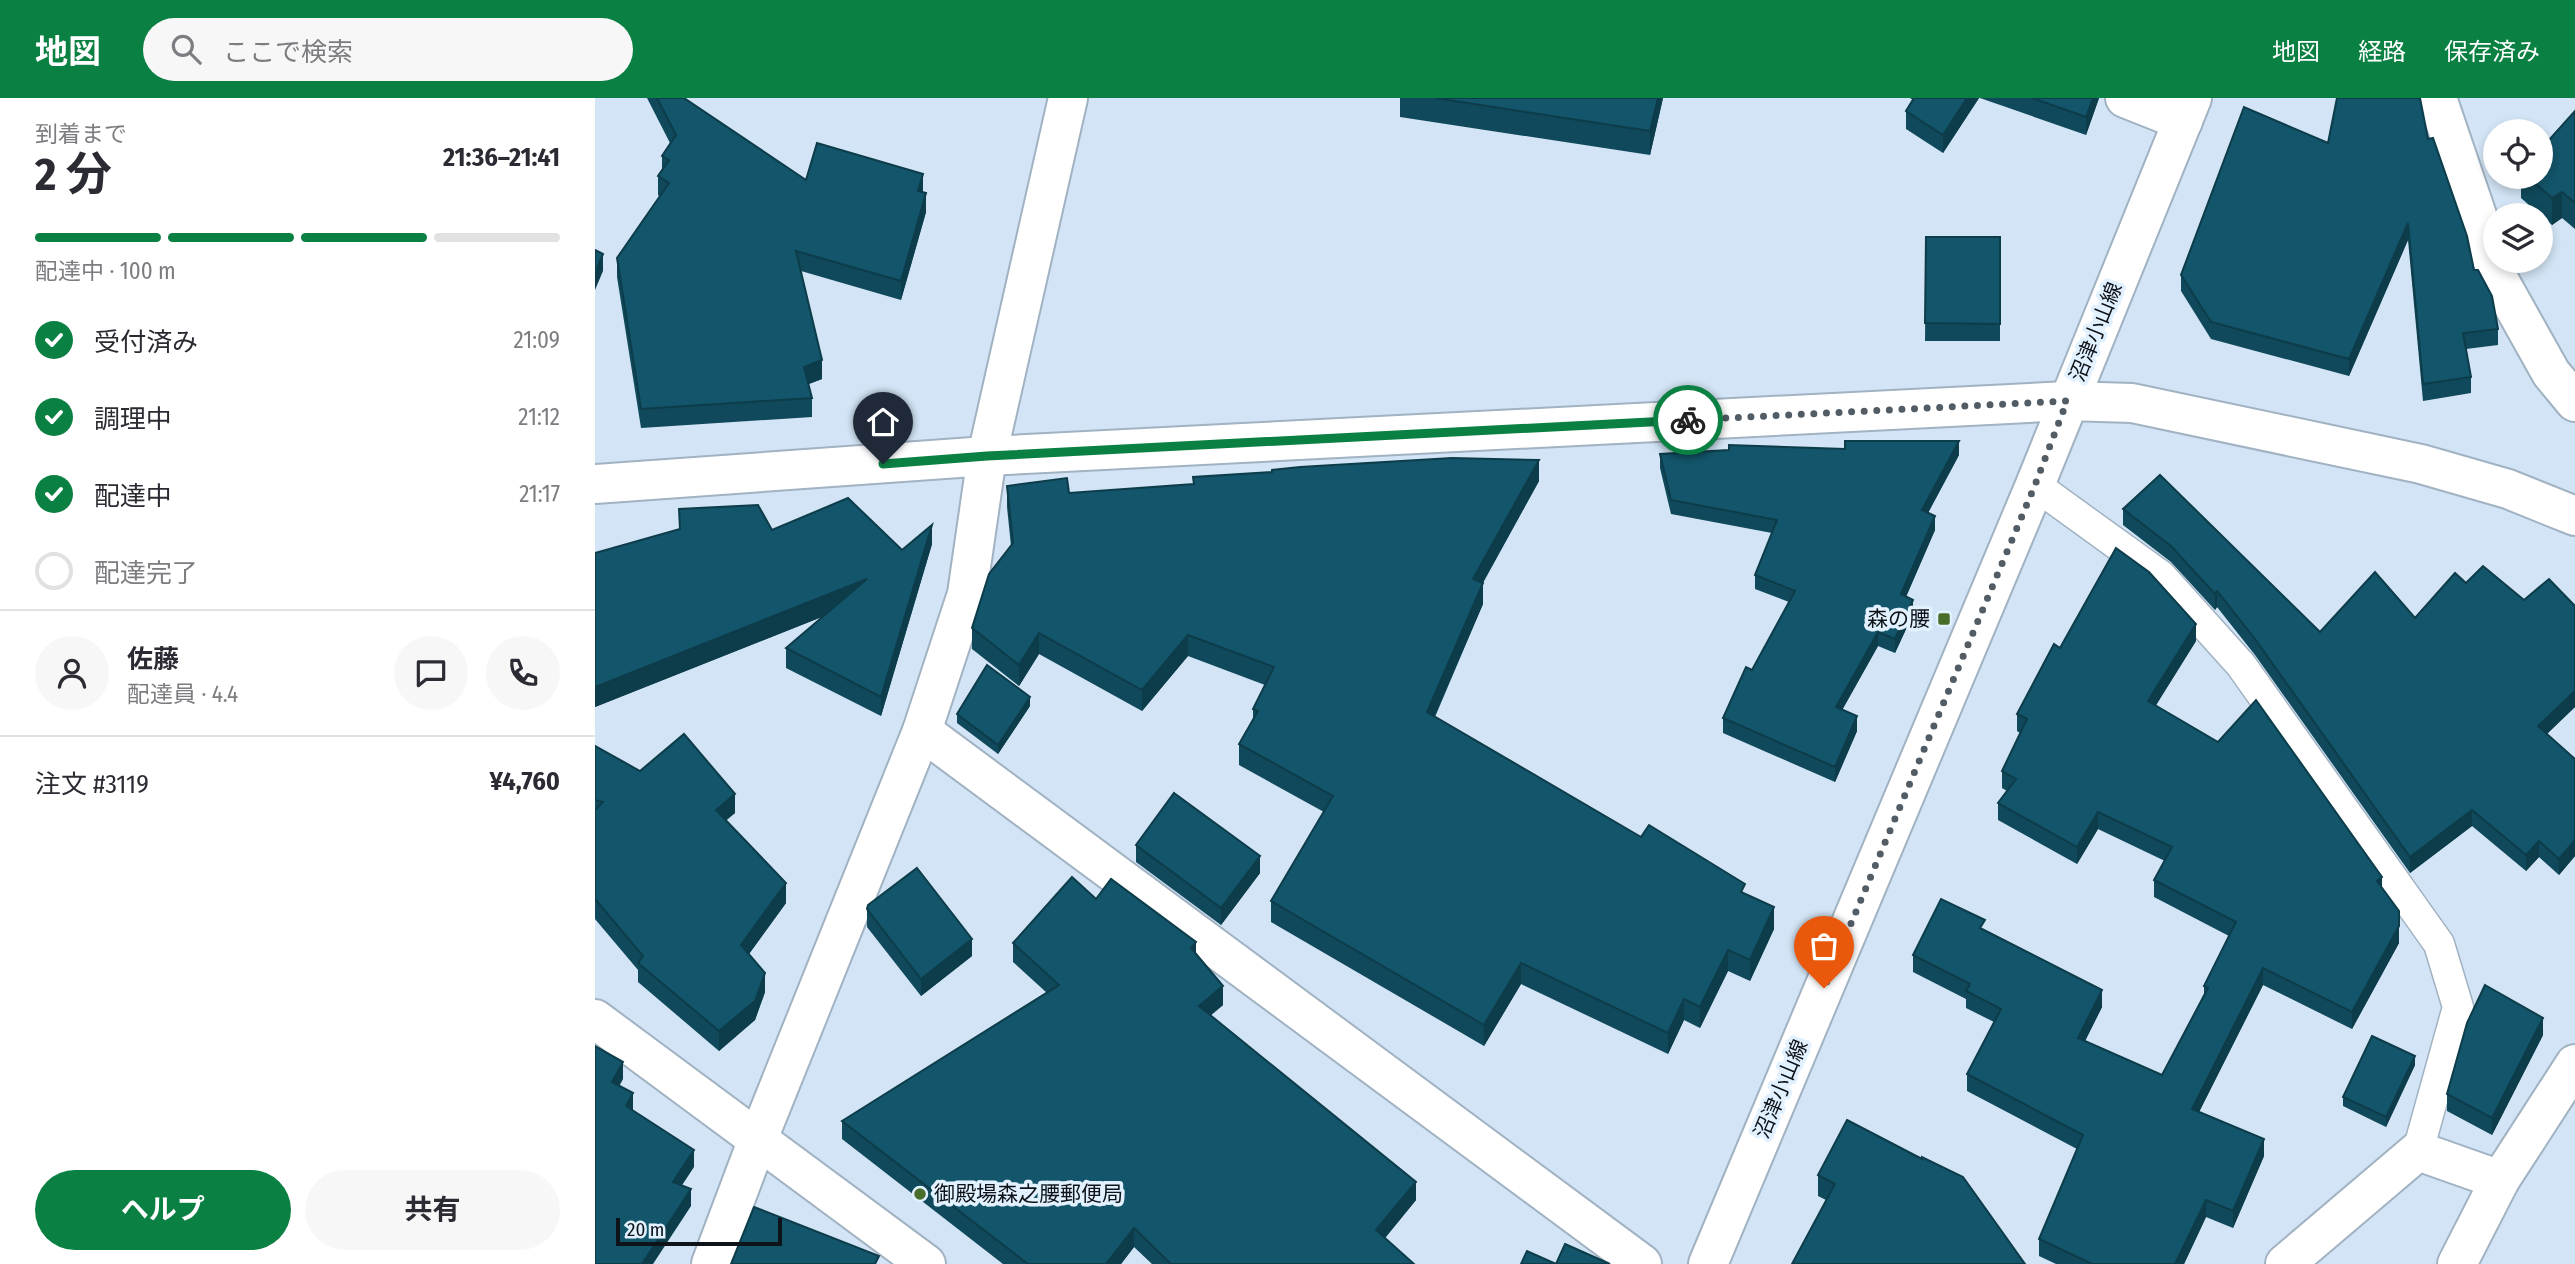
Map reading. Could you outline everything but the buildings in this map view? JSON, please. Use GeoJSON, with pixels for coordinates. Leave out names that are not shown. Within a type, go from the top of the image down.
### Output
{"type":"FeatureCollection","features":[{"type":"Feature","properties":{"kind":"street"},"geometry":{"type":"LineString","coordinates":[[711,1264],[758,1139],[922,731],[967,594],[987,456],[1068,98]]}},
{"type":"Feature","properties":{"kind":"street"},"geometry":{"type":"LineString","coordinates":[[2125,98],[2187,110]]}},
{"type":"Feature","properties":{"kind":"street"},"geometry":{"type":"LineString","coordinates":[[2437,98],[2499,281],[2551,373],[2575,402]]}},
{"type":"Feature","properties":{"kind":"street","name":"沼津小山線"},"geometry":{"type":"LineString","coordinates":[[1708,1264],[2035,485],[2187,110]]}},
{"type":"Feature","properties":{"kind":"street"},"geometry":{"type":"LineString","coordinates":[[595,484],[987,456],[2067,401],[2133,403],[2421,464],[2508,489],[2575,516]]}},
{"type":"Feature","properties":{"kind":"street"},"geometry":{"type":"LineString","coordinates":[[922,731],[1642,1264]]}},
{"type":"Feature","properties":{"kind":"street"},"geometry":{"type":"LineString","coordinates":[[595,1019],[926,1264]]}},
{"type":"Feature","properties":{"kind":"street"},"geometry":{"type":"LineString","coordinates":[[2457,1264],[2500,1180],[2575,1064]]}},
{"type":"Feature","properties":{"kind":"street"},"geometry":{"type":"LineString","coordinates":[[2285,1264],[2418,1151],[2500,1180]]}},
{"type":"Feature","properties":{"kind":"lane"},"geometry":{"type":"LineString","coordinates":[[2035,485],[2161,576],[2241,665],[2439,944],[2458,1007],[2418,1151]]}},
{"type":"Feature","properties":{"kind":"way so far"},"geometry":{"type":"LineString","coordinates":[[1688,420],[2067,401],[2035,485],[1824,988]]}},
{"type":"Feature","properties":{"kind":"place","name":"森の腰"},"geometry":{"type":"Point","coordinates":[1944,619]}},
{"type":"Feature","properties":{"kind":"place","name":"御殿場森之腰郵便局"},"geometry":{"type":"Point","coordinates":[920,1194]}},
{"type":"Feature","properties":{"kind":"route"},"geometry":{"type":"LineString","coordinates":[[883,464],[987,456],[1688,420]]}}]}
